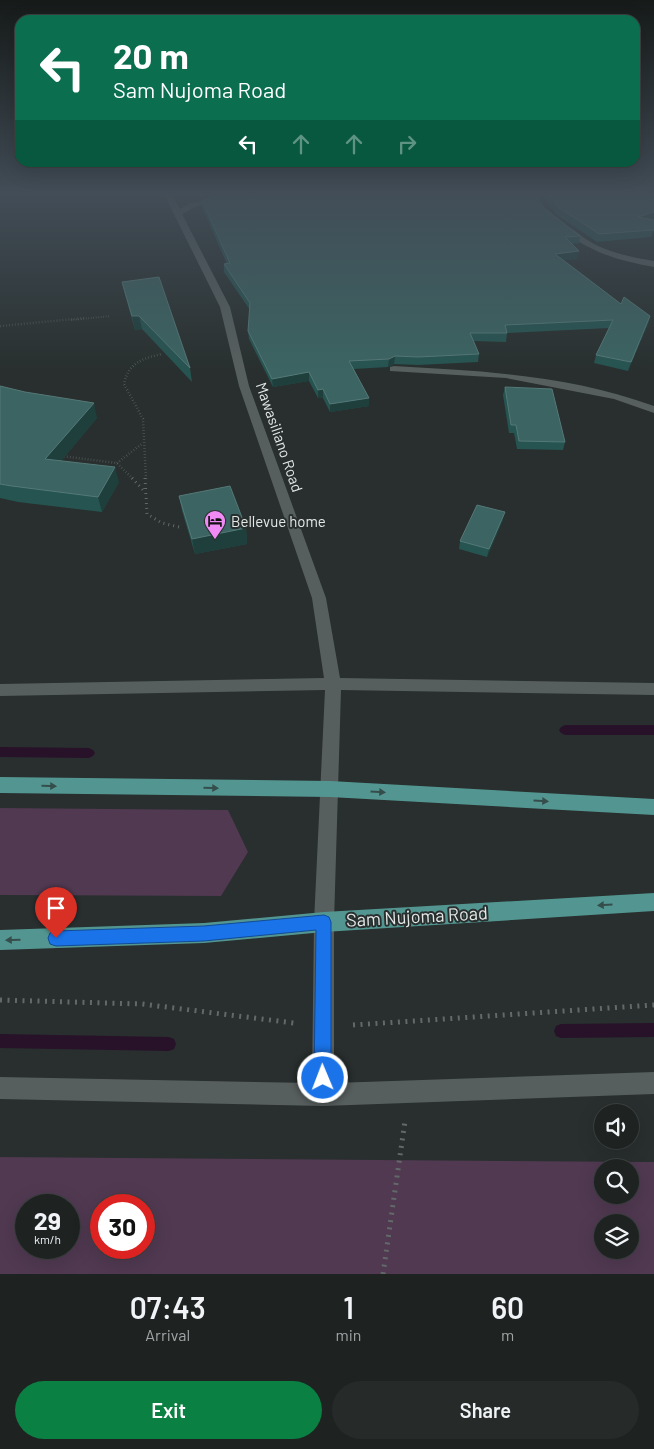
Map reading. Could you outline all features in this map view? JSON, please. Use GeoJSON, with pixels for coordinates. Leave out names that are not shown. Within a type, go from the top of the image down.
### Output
{"type":"FeatureCollection","features":[{"type":"Feature","properties":{"kind":"main road"},"geometry":{"type":"LineString","coordinates":[[0,785],[330,789],[654,807]]}},
{"type":"Feature","properties":{"kind":"main road","name":"Sam Nujoma Road"},"geometry":{"type":"LineString","coordinates":[[0,940],[204,933],[324,922],[654,902]]}},
{"type":"Feature","properties":{"kind":"street","name":"Mawasiliano Road"},"geometry":{"type":"LineString","coordinates":[[198,253],[225,307],[244,386],[318,598],[333,684],[331,696],[330,789],[324,922],[323,1095]]}},
{"type":"Feature","properties":{"kind":"street"},"geometry":{"type":"LineString","coordinates":[[607,253],[654,264]]}},
{"type":"Feature","properties":{"kind":"street"},"geometry":{"type":"LineString","coordinates":[[394,369],[506,375],[618,396],[654,410]]}},
{"type":"Feature","properties":{"kind":"street"},"geometry":{"type":"LineString","coordinates":[[0,690],[333,684],[654,688]]}},
{"type":"Feature","properties":{"kind":"street"},"geometry":{"type":"LineString","coordinates":[[0,1088],[323,1095],[654,1083]]}},
{"type":"Feature","properties":{"kind":"path"},"geometry":{"type":"LineString","coordinates":[[0,326],[110,316]]}},
{"type":"Feature","properties":{"kind":"path"},"geometry":{"type":"LineString","coordinates":[[162,354],[136,362],[128,368],[124,384],[129,397],[140,410],[143,420],[147,514],[155,521],[168,526],[180,527]]}},
{"type":"Feature","properties":{"kind":"path"},"geometry":{"type":"LineString","coordinates":[[117,463],[143,443]]}},
{"type":"Feature","properties":{"kind":"path"},"geometry":{"type":"LineString","coordinates":[[59,456],[117,463],[144,490],[145,495]]}},
{"type":"Feature","properties":{"kind":"path"},"geometry":{"type":"LineString","coordinates":[[383,1274],[409,1092]]}},
{"type":"Feature","properties":{"kind":"shaded area"},"geometry":{"type":"Polygon","coordinates":[[[0,808],[228,810],[248,852],[221,896],[0,895],[0,808]]]}},
{"type":"Feature","properties":{"kind":"shaded area"},"geometry":{"type":"Polygon","coordinates":[[[0,1157],[594,1162],[594,1204],[639,1204],[639,1162],[654,1162],[654,1274],[0,1274],[0,1157]]]}},
{"type":"Feature","properties":{"kind":"building"},"geometry":{"type":"Polygon","coordinates":[[[226,253],[559,253],[555,254],[621,304],[624,297],[650,316],[631,362],[596,355],[613,320],[505,325],[507,333],[470,333],[479,354],[418,357],[395,356],[389,359],[349,361],[369,398],[330,404],[323,389],[318,390],[309,372],[272,379],[248,331],[250,303],[224,264],[230,263],[226,253]]]}},
{"type":"Feature","properties":{"kind":"building"},"geometry":{"type":"Polygon","coordinates":[[[159,277],[190,368],[139,316],[132,316],[122,282],[159,277]]]}},
{"type":"Feature","properties":{"kind":"building"},"geometry":{"type":"Polygon","coordinates":[[[0,386],[94,403],[45,459],[115,467],[98,497],[0,484],[0,386]]]}},
{"type":"Feature","properties":{"kind":"building"},"geometry":{"type":"Polygon","coordinates":[[[505,387],[552,389],[565,442],[519,441],[516,425],[511,425],[505,387]]]}},
{"type":"Feature","properties":{"kind":"building"},"geometry":{"type":"Polygon","coordinates":[[[230,486],[246,528],[192,539],[179,496],[230,486]]]}},
{"type":"Feature","properties":{"kind":"building"},"geometry":{"type":"Polygon","coordinates":[[[477,505],[505,512],[489,549],[460,541],[477,505]]]}},
{"type":"Feature","properties":{"kind":"waterway"},"geometry":{"type":"LineString","coordinates":[[565,730],[654,730]]}},
{"type":"Feature","properties":{"kind":"waterway"},"geometry":{"type":"LineString","coordinates":[[0,752],[89,753]]}},
{"type":"Feature","properties":{"kind":"waterway"},"geometry":{"type":"LineString","coordinates":[[561,1031],[654,1030]]}},
{"type":"Feature","properties":{"kind":"waterway"},"geometry":{"type":"LineString","coordinates":[[0,1041],[169,1044]]}},
{"type":"Feature","properties":{"kind":"place","name":"Bellevue home"},"geometry":{"type":"Point","coordinates":[215,540]}},
{"type":"Feature","properties":{"kind":"route"},"geometry":{"type":"LineString","coordinates":[[56,938],[204,933],[324,922],[323,1078]]}}]}
